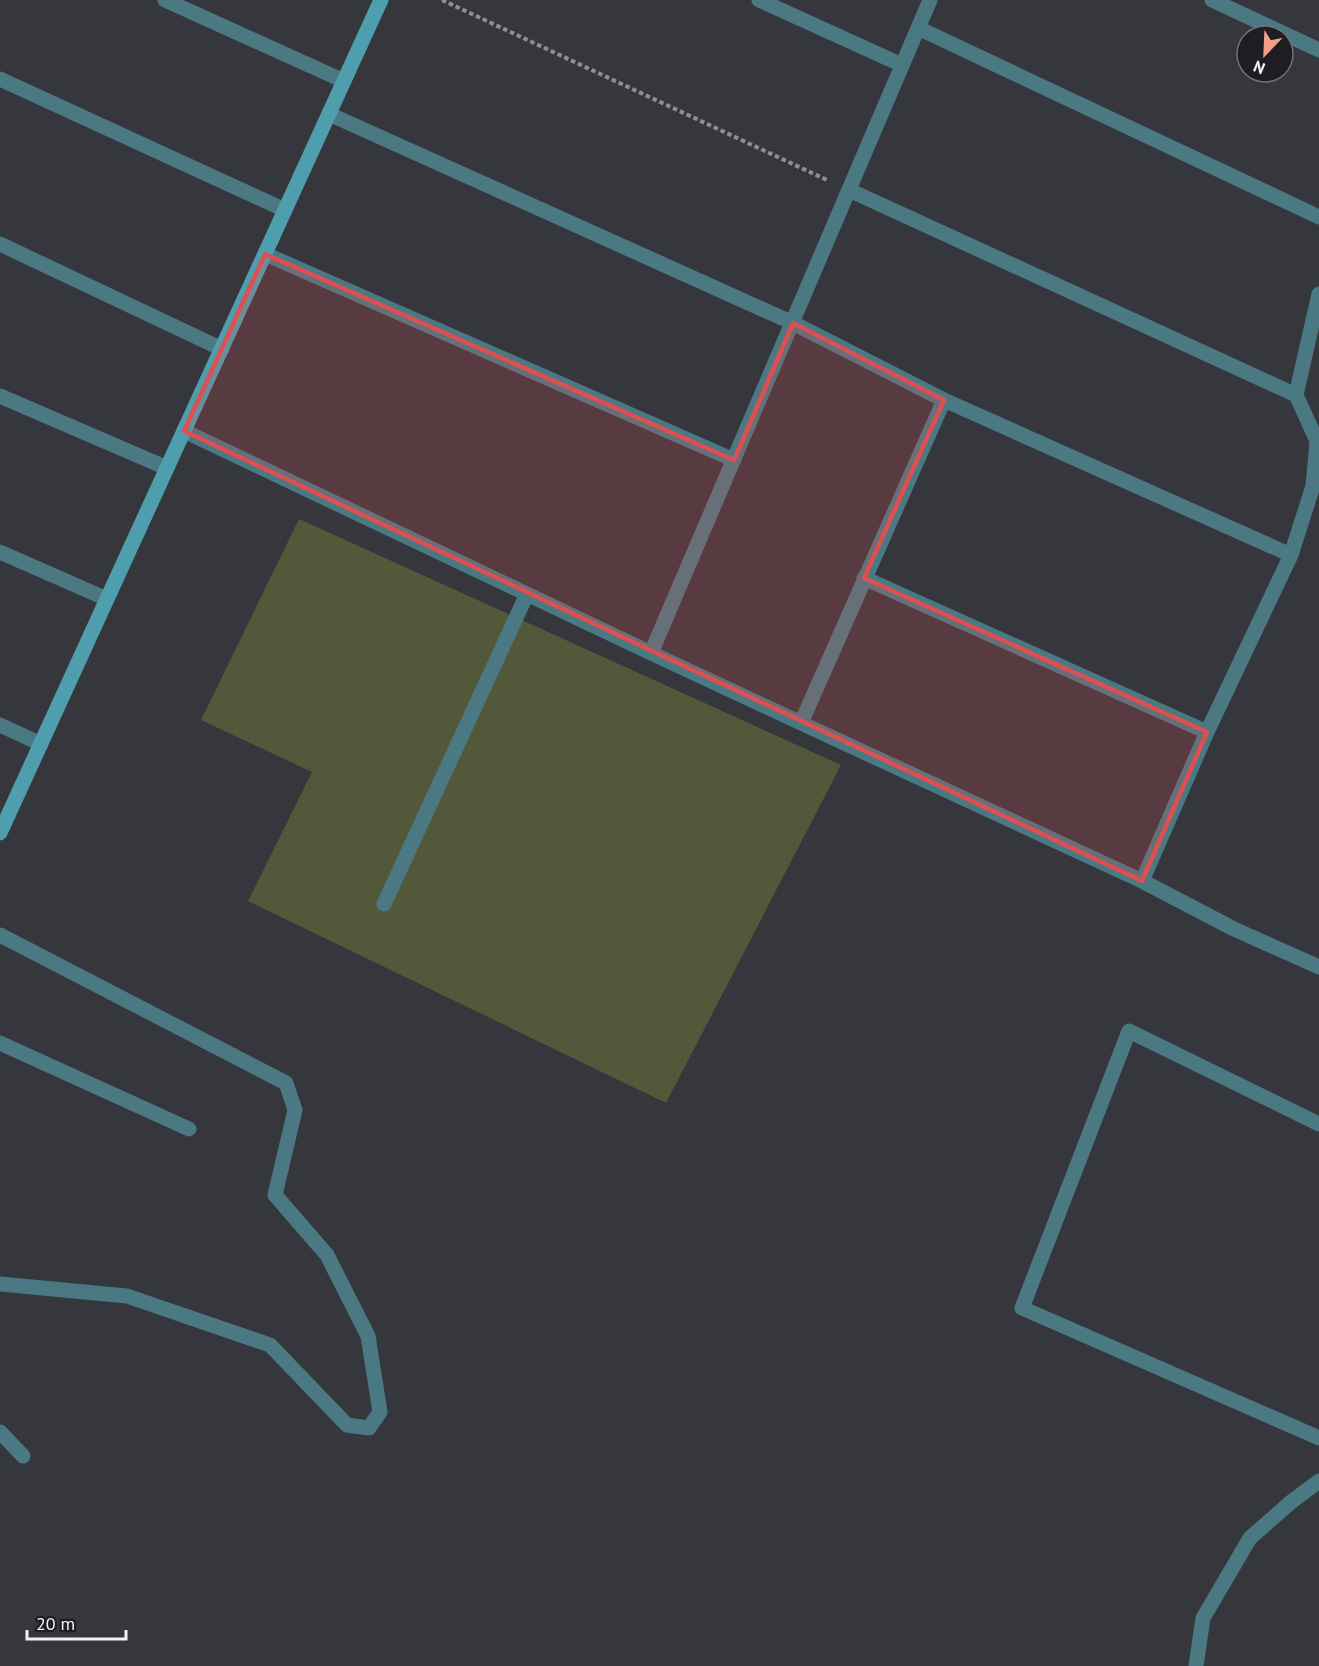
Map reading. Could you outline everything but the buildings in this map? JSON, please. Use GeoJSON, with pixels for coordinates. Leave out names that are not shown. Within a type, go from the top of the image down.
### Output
{"type":"FeatureCollection","features":[{"type":"Feature","properties":{"kind":"street"},"geometry":{"type":"LineString","coordinates":[[165,0],[344,81]]}},
{"type":"Feature","properties":{"kind":"street"},"geometry":{"type":"LineString","coordinates":[[0,833],[381,0]]}},
{"type":"Feature","properties":{"kind":"street"},"geometry":{"type":"LineString","coordinates":[[759,0],[902,65]]}},
{"type":"Feature","properties":{"kind":"street"},"geometry":{"type":"LineString","coordinates":[[651,652],[930,0]]}},
{"type":"Feature","properties":{"kind":"street"},"geometry":{"type":"LineString","coordinates":[[1212,0],[1319,50]]}},
{"type":"Feature","properties":{"kind":"street"},"geometry":{"type":"LineString","coordinates":[[918,28],[1319,217]]}},
{"type":"Feature","properties":{"kind":"street"},"geometry":{"type":"LineString","coordinates":[[0,79],[285,210]]}},
{"type":"Feature","properties":{"kind":"street"},"geometry":{"type":"LineString","coordinates":[[329,114],[793,323],[944,400],[1291,555]]}},
{"type":"Feature","properties":{"kind":"street"},"geometry":{"type":"LineString","coordinates":[[849,190],[1296,395]]}},
{"type":"Feature","properties":{"kind":"street"},"geometry":{"type":"LineString","coordinates":[[0,244],[222,349]]}},
{"type":"Feature","properties":{"kind":"street"},"geometry":{"type":"LineString","coordinates":[[265,255],[734,460]]}},
{"type":"Feature","properties":{"kind":"street"},"geometry":{"type":"LineString","coordinates":[[1142,881],[1207,732],[1291,555],[1313,486],[1317,441],[1296,395],[1319,294]]}},
{"type":"Feature","properties":{"kind":"street"},"geometry":{"type":"LineString","coordinates":[[0,396],[167,468]]}},
{"type":"Feature","properties":{"kind":"street"},"geometry":{"type":"LineString","coordinates":[[801,723],[944,400]]}},
{"type":"Feature","properties":{"kind":"street"},"geometry":{"type":"LineString","coordinates":[[184,431],[526,594],[1142,881],[1234,929],[1319,967]]}},
{"type":"Feature","properties":{"kind":"street"},"geometry":{"type":"LineString","coordinates":[[0,552],[107,600]]}},
{"type":"Feature","properties":{"kind":"street"},"geometry":{"type":"LineString","coordinates":[[864,578],[1207,732]]}},
{"type":"Feature","properties":{"kind":"street"},"geometry":{"type":"LineString","coordinates":[[384,904],[526,594]]}},
{"type":"Feature","properties":{"kind":"street"},"geometry":{"type":"LineString","coordinates":[[0,725],[41,744]]}},
{"type":"Feature","properties":{"kind":"street"},"geometry":{"type":"LineString","coordinates":[[0,935],[286,1083],[295,1110],[275,1195],[327,1255],[368,1336],[380,1412],[369,1428],[347,1425],[270,1345],[127,1296],[0,1284]]}},
{"type":"Feature","properties":{"kind":"street"},"geometry":{"type":"LineString","coordinates":[[1319,1124],[1129,1031],[1022,1308],[1319,1438]]}},
{"type":"Feature","properties":{"kind":"street"},"geometry":{"type":"LineString","coordinates":[[0,1043],[189,1129]]}},
{"type":"Feature","properties":{"kind":"street"},"geometry":{"type":"LineString","coordinates":[[0,1432],[24,1456]]}},
{"type":"Feature","properties":{"kind":"street"},"geometry":{"type":"LineString","coordinates":[[1196,1666],[1203,1618],[1250,1538],[1319,1481]]}},
{"type":"Feature","properties":{"kind":"path"},"geometry":{"type":"LineString","coordinates":[[442,0],[849,190]]}},
{"type":"Feature","properties":{"kind":"highlighted area"},"geometry":{"type":"Polygon","coordinates":[[[265,254],[734,460],[793,323],[944,400],[864,578],[1207,732],[1142,881],[184,431],[265,254]]]}},
{"type":"Feature","properties":{"kind":"green space"},"geometry":{"type":"Polygon","coordinates":[[[299,519],[841,765],[666,1103],[248,901],[312,772],[201,720],[299,519]]]}}]}
